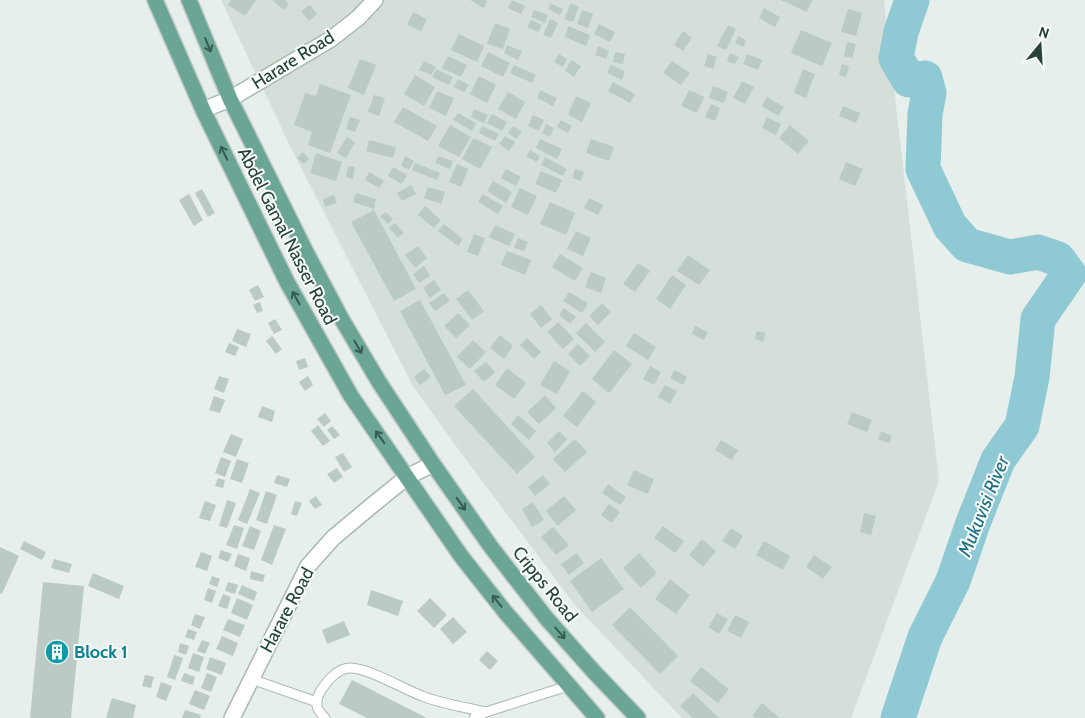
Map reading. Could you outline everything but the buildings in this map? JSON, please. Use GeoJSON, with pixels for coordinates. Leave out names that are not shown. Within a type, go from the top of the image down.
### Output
{"type":"FeatureCollection","features":[{"type":"Feature","properties":{"kind":"main road","name":"Abdel Gamal Nasser Road"},"geometry":{"type":"LineString","coordinates":[[156,0],[203,110],[287,282],[351,396],[408,477]]}},
{"type":"Feature","properties":{"kind":"main road","name":"Abdel Gamal Nasser Road"},"geometry":{"type":"LineString","coordinates":[[189,0],[230,99],[306,252],[341,318],[379,382],[433,464]]}},
{"type":"Feature","properties":{"kind":"main road","name":"Cripps Road"},"geometry":{"type":"LineString","coordinates":[[433,464],[491,547],[548,618],[595,673],[638,718]]}},
{"type":"Feature","properties":{"kind":"main road"},"geometry":{"type":"LineString","coordinates":[[408,477],[461,556],[506,613],[596,718]]}},
{"type":"Feature","properties":{"kind":"street","name":"Harare Road"},"geometry":{"type":"LineString","coordinates":[[203,110],[230,99],[331,39],[358,18],[375,0]]}},
{"type":"Feature","properties":{"kind":"street","name":"Harare Road"},"geometry":{"type":"LineString","coordinates":[[232,718],[308,566],[333,538],[370,507],[408,477],[433,464]]}},
{"type":"Feature","properties":{"kind":"lane"},"geometry":{"type":"LineString","coordinates":[[325,718],[318,710],[319,694],[331,677],[349,668],[365,671],[423,697],[486,712]]}},
{"type":"Feature","properties":{"kind":"lane"},"geometry":{"type":"LineString","coordinates":[[251,679],[317,702]]}},
{"type":"Feature","properties":{"kind":"lane"},"geometry":{"type":"LineString","coordinates":[[474,718],[486,712],[568,686]]}},
{"type":"Feature","properties":{"kind":"shaded area"},"geometry":{"type":"Polygon","coordinates":[[[221,0],[884,0],[939,481],[851,718],[682,718],[575,605],[413,386],[290,146],[221,0]]]}},
{"type":"Feature","properties":{"kind":"waterway","name":"Mukuvisi River"},"geometry":{"type":"LineString","coordinates":[[898,718],[925,637],[953,581],[998,460],[1022,426],[1032,377],[1038,319],[1069,274],[1058,259],[1038,252],[1010,257],[967,245],[950,226],[923,169],[925,114],[929,93],[925,78],[909,80],[896,58],[901,32],[912,0]]}},
{"type":"Feature","properties":{"kind":"place","name":"Block 1"},"geometry":{"type":"Point","coordinates":[57,652]}}]}
